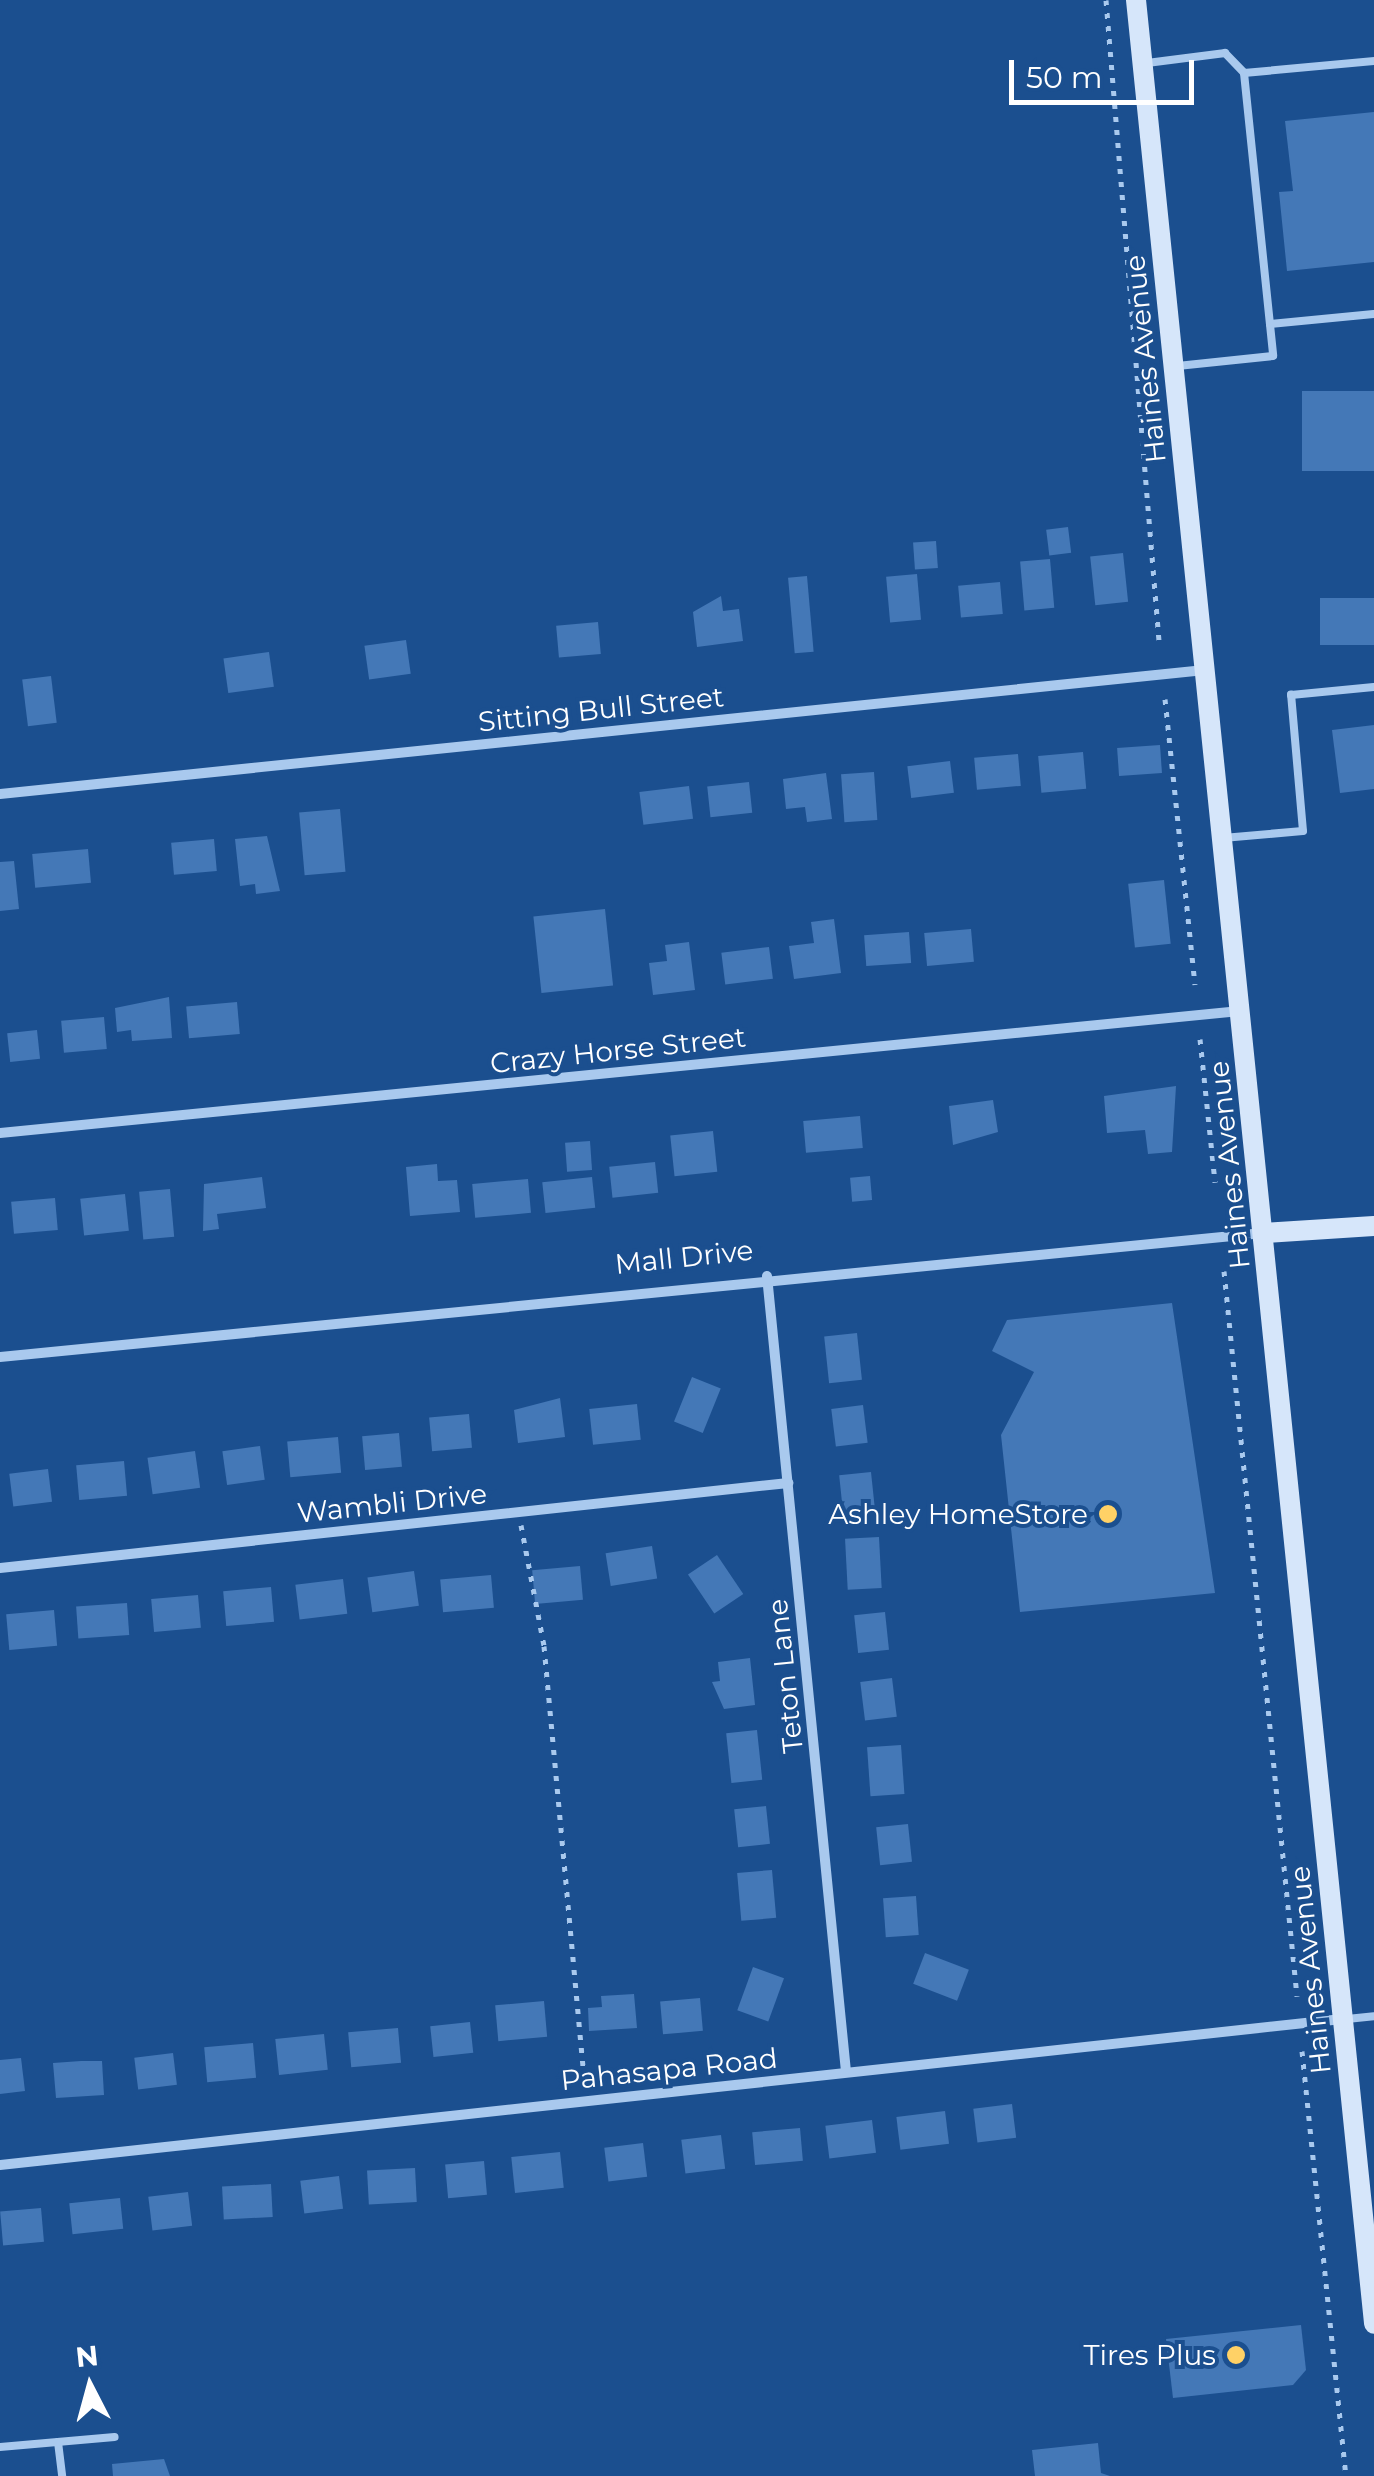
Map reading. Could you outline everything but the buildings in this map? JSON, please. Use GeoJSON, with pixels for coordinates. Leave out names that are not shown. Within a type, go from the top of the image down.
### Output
{"type":"FeatureCollection","features":[{"type":"Feature","properties":{"kind":"main road","name":"Haines Avenue"},"geometry":{"type":"LineString","coordinates":[[1136,0],[1374,2324]]}},
{"type":"Feature","properties":{"kind":"main road","name":"Mall Drive"},"geometry":{"type":"LineString","coordinates":[[1264,1233],[1374,1226]]}},
{"type":"Feature","properties":{"kind":"street","name":"Sitting Bull Street"},"geometry":{"type":"LineString","coordinates":[[0,794],[1206,670]]}},
{"type":"Feature","properties":{"kind":"street","name":"Crazy Horse Street"},"geometry":{"type":"LineString","coordinates":[[0,1133],[1240,1011]]}},
{"type":"Feature","properties":{"kind":"street","name":"Mall Drive"},"geometry":{"type":"LineString","coordinates":[[0,1357],[767,1276],[1264,1233]]}},
{"type":"Feature","properties":{"kind":"street","name":"Teton Lane"},"geometry":{"type":"LineString","coordinates":[[767,1276],[846,2072]]}},
{"type":"Feature","properties":{"kind":"street","name":"Wambli Drive"},"geometry":{"type":"LineString","coordinates":[[0,1568],[788,1483]]}},
{"type":"Feature","properties":{"kind":"street","name":"Pahasapa Road"},"geometry":{"type":"LineString","coordinates":[[0,2165],[1342,2019]]}},
{"type":"Feature","properties":{"kind":"lane"},"geometry":{"type":"LineString","coordinates":[[1142,63],[1225,53],[1244,74],[1272,356],[1174,366]]}},
{"type":"Feature","properties":{"kind":"lane"},"geometry":{"type":"LineString","coordinates":[[1244,74],[1374,61]]}},
{"type":"Feature","properties":{"kind":"lane"},"geometry":{"type":"LineString","coordinates":[[1270,324],[1374,314]]}},
{"type":"Feature","properties":{"kind":"lane"},"geometry":{"type":"LineString","coordinates":[[1223,838],[1303,831],[1291,695],[1374,687]]}},
{"type":"Feature","properties":{"kind":"lane"},"geometry":{"type":"LineString","coordinates":[[1342,2019],[1374,2016]]}},
{"type":"Feature","properties":{"kind":"lane"},"geometry":{"type":"LineString","coordinates":[[0,2447],[116,2437]]}},
{"type":"Feature","properties":{"kind":"lane"},"geometry":{"type":"LineString","coordinates":[[58,2442],[62,2476]]}},
{"type":"Feature","properties":{"kind":"path"},"geometry":{"type":"LineString","coordinates":[[1106,0],[1159,640]]}},
{"type":"Feature","properties":{"kind":"path"},"geometry":{"type":"LineString","coordinates":[[1165,699],[1194,984]]}},
{"type":"Feature","properties":{"kind":"path"},"geometry":{"type":"LineString","coordinates":[[1200,1039],[1215,1182]]}},
{"type":"Feature","properties":{"kind":"path"},"geometry":{"type":"LineString","coordinates":[[1224,1270],[1298,1996]]}},
{"type":"Feature","properties":{"kind":"path"},"geometry":{"type":"LineString","coordinates":[[520,1512],[544,1646],[586,2100]]}},
{"type":"Feature","properties":{"kind":"path"},"geometry":{"type":"LineString","coordinates":[[1302,2050],[1346,2476]]}},
{"type":"Feature","properties":{"kind":"place","name":"Ashley HomeStore"},"geometry":{"type":"Point","coordinates":[1108,1514]}},
{"type":"Feature","properties":{"kind":"place","name":"Tires Plus"},"geometry":{"type":"Point","coordinates":[1236,2355]}}]}
